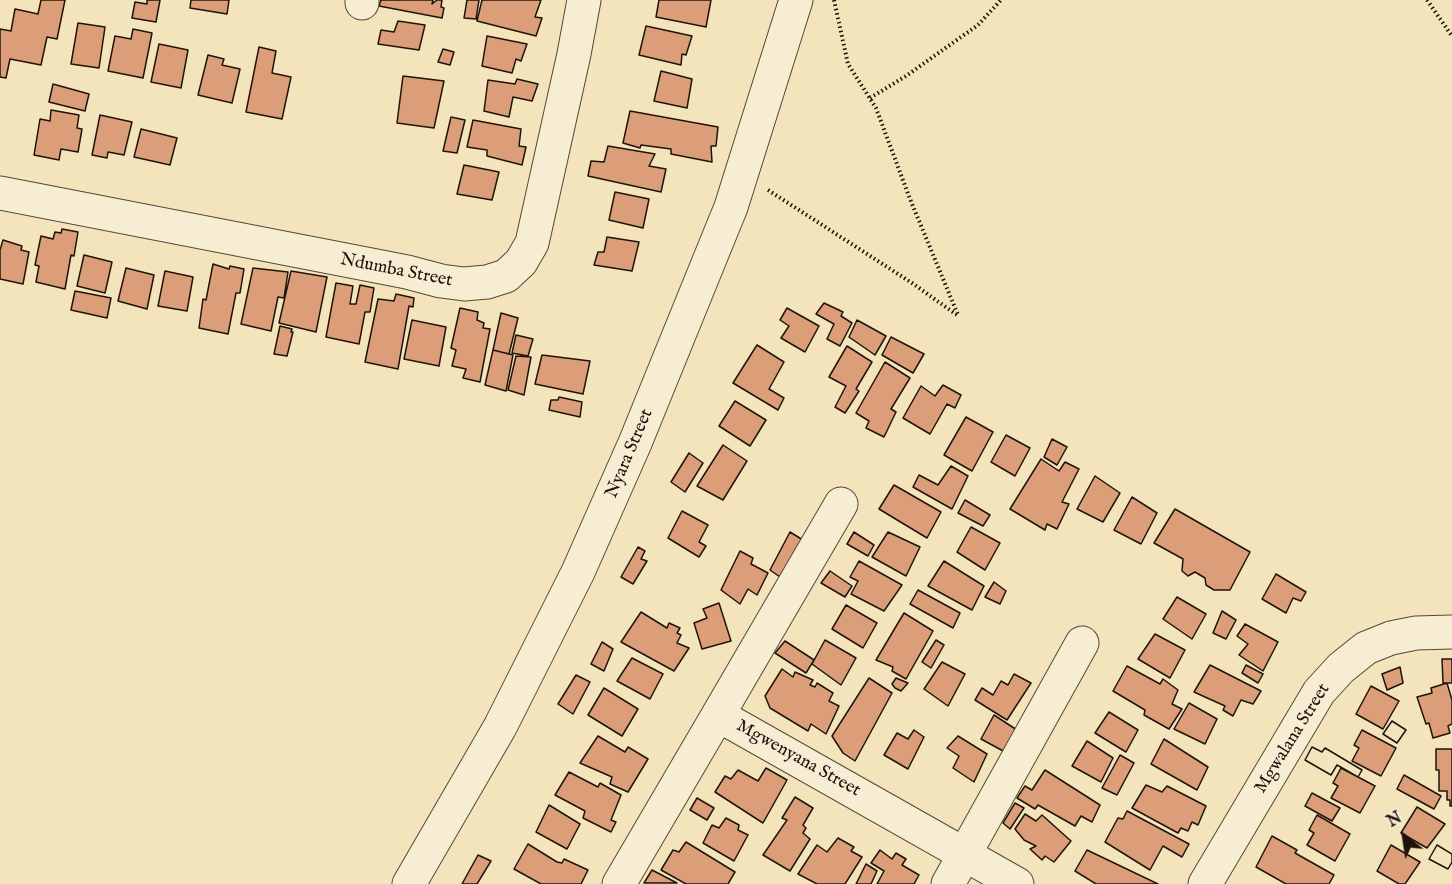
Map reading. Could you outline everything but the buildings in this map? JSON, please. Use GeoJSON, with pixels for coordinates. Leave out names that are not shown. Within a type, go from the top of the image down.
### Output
{"type":"FeatureCollection","features":[{"type":"Feature","properties":{"kind":"street","name":"Ndumba Street"},"geometry":{"type":"LineString","coordinates":[[0,193],[406,272],[441,281],[464,284],[488,282],[506,276],[521,262],[532,243],[584,0]]}},
{"type":"Feature","properties":{"kind":"street","name":"Nyara Street"},"geometry":{"type":"LineString","coordinates":[[409,884],[500,727],[578,572],[683,330],[731,207],[796,0]]}},
{"type":"Feature","properties":{"kind":"street"},"geometry":{"type":"LineString","coordinates":[[718,715],[841,504]]}},
{"type":"Feature","properties":{"kind":"street","name":"Mgwalana Street"},"geometry":{"type":"LineString","coordinates":[[1205,884],[1319,692],[1341,668],[1366,648],[1391,638],[1416,633],[1452,632]]}},
{"type":"Feature","properties":{"kind":"street"},"geometry":{"type":"LineString","coordinates":[[948,884],[1082,643]]}},
{"type":"Feature","properties":{"kind":"street","name":"Mgwenyana Street"},"geometry":{"type":"LineString","coordinates":[[619,884],[718,715],[1017,884]]}},
{"type":"Feature","properties":{"kind":"path"},"geometry":{"type":"LineString","coordinates":[[741,177],[779,197],[958,315],[910,199],[876,108],[848,64],[834,0]]}},
{"type":"Feature","properties":{"kind":"path"},"geometry":{"type":"LineString","coordinates":[[870,98],[906,76],[978,25],[1001,0]]}},
{"type":"Feature","properties":{"kind":"path"},"geometry":{"type":"LineString","coordinates":[[1427,0],[1452,36]]}}]}
